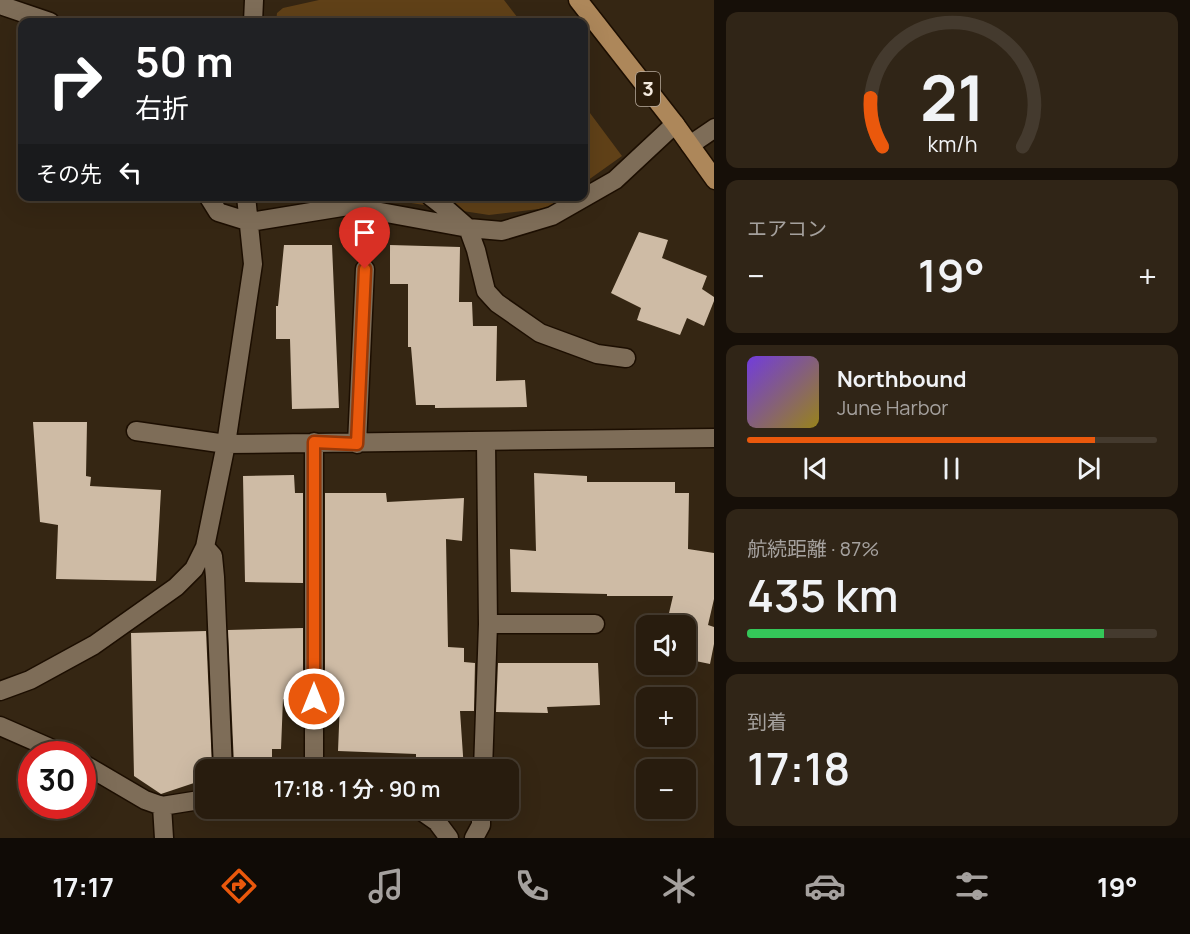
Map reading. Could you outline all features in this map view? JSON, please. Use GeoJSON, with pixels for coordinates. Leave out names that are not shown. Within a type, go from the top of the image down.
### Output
{"type":"FeatureCollection","features":[{"type":"Feature","properties":{"kind":"main road","name":"3"},"geometry":{"type":"LineString","coordinates":[[578,0],[675,124],[714,180]]}},
{"type":"Feature","properties":{"kind":"street"},"geometry":{"type":"LineString","coordinates":[[253,18],[254,0]]}},
{"type":"Feature","properties":{"kind":"street"},"geometry":{"type":"LineString","coordinates":[[0,5],[38,18]]}},
{"type":"Feature","properties":{"kind":"street"},"geometry":{"type":"LineString","coordinates":[[588,195],[615,180],[675,124]]}},
{"type":"Feature","properties":{"kind":"street"},"geometry":{"type":"LineString","coordinates":[[690,145],[714,128]]}},
{"type":"Feature","properties":{"kind":"street"},"geometry":{"type":"LineString","coordinates":[[211,201],[218,212],[250,222],[348,206],[468,228],[502,231],[552,216],[578,201]]}},
{"type":"Feature","properties":{"kind":"street"},"geometry":{"type":"LineString","coordinates":[[0,691],[30,680],[94,645],[176,587],[194,569],[205,547],[226,444],[253,264],[247,201]]}},
{"type":"Feature","properties":{"kind":"street"},"geometry":{"type":"LineString","coordinates":[[436,201],[468,228],[486,291],[497,303],[540,333],[597,354],[626,358]]}},
{"type":"Feature","properties":{"kind":"street"},"geometry":{"type":"LineString","coordinates":[[357,444],[365,269]]}},
{"type":"Feature","properties":{"kind":"street"},"geometry":{"type":"LineString","coordinates":[[136,431],[226,444],[714,438]]}},
{"type":"Feature","properties":{"kind":"street"},"geometry":{"type":"LineString","coordinates":[[314,442],[314,759]]}},
{"type":"Feature","properties":{"kind":"street"},"geometry":{"type":"LineString","coordinates":[[483,759],[488,624],[486,442]]}},
{"type":"Feature","properties":{"kind":"street"},"geometry":{"type":"LineString","coordinates":[[205,547],[213,556],[215,577],[223,759]]}},
{"type":"Feature","properties":{"kind":"street"},"geometry":{"type":"LineString","coordinates":[[488,624],[595,624]]}},
{"type":"Feature","properties":{"kind":"street"},"geometry":{"type":"LineString","coordinates":[[0,726],[34,741]]}},
{"type":"Feature","properties":{"kind":"street"},"geometry":{"type":"LineString","coordinates":[[96,771],[145,800],[162,806],[195,801]]}},
{"type":"Feature","properties":{"kind":"street"},"geometry":{"type":"LineString","coordinates":[[162,806],[164,838]]}},
{"type":"Feature","properties":{"kind":"street"},"geometry":{"type":"LineString","coordinates":[[433,819],[449,838]]}},
{"type":"Feature","properties":{"kind":"street"},"geometry":{"type":"LineString","coordinates":[[474,838],[481,825],[481,819]]}},
{"type":"Feature","properties":{"kind":"shaded area"},"geometry":{"type":"Polygon","coordinates":[[[319,0],[504,0],[518,18],[276,18],[277,13],[283,8],[319,0]]]}},
{"type":"Feature","properties":{"kind":"shaded area"},"geometry":{"type":"Polygon","coordinates":[[[588,110],[622,156],[588,180],[588,110]]]}},
{"type":"Feature","properties":{"kind":"shaded area"},"geometry":{"type":"Polygon","coordinates":[[[398,201],[558,201],[547,208],[489,215],[398,201]]]}},
{"type":"Feature","properties":{"kind":"building"},"geometry":{"type":"Polygon","coordinates":[[[639,232],[668,240],[662,258],[707,276],[702,289],[714,297],[714,301],[704,326],[687,318],[680,335],[637,320],[641,308],[611,293],[639,232]]]}},
{"type":"Feature","properties":{"kind":"building"},"geometry":{"type":"Polygon","coordinates":[[[284,245],[332,245],[339,408],[292,409],[290,339],[276,339],[276,306],[278,306],[284,245]]]}},
{"type":"Feature","properties":{"kind":"building"},"geometry":{"type":"Polygon","coordinates":[[[390,245],[460,247],[459,302],[472,302],[473,326],[497,326],[496,381],[525,380],[527,407],[435,408],[435,405],[416,405],[411,347],[408,347],[408,284],[390,284],[390,245]]]}},
{"type":"Feature","properties":{"kind":"building"},"geometry":{"type":"Polygon","coordinates":[[[33,422],[87,422],[86,476],[91,477],[90,486],[161,490],[156,581],[56,579],[58,525],[40,522],[33,422]]]}},
{"type":"Feature","properties":{"kind":"building"},"geometry":{"type":"Polygon","coordinates":[[[534,473],[587,476],[587,482],[675,482],[675,493],[689,493],[688,549],[714,553],[714,599],[708,625],[714,627],[714,644],[710,664],[696,661],[696,615],[669,615],[673,596],[511,592],[510,549],[536,551],[534,473]]]}},
{"type":"Feature","properties":{"kind":"building"},"geometry":{"type":"Polygon","coordinates":[[[294,475],[295,493],[303,493],[303,583],[245,582],[243,476],[294,475]]]}},
{"type":"Feature","properties":{"kind":"building"},"geometry":{"type":"Polygon","coordinates":[[[325,493],[386,493],[387,502],[464,498],[462,541],[446,539],[448,647],[464,648],[464,662],[475,663],[474,711],[460,711],[463,759],[416,759],[416,754],[338,751],[340,701],[325,700],[325,493]]]}},
{"type":"Feature","properties":{"kind":"building"},"geometry":{"type":"Polygon","coordinates":[[[303,628],[303,700],[283,699],[281,749],[272,749],[272,759],[234,759],[228,630],[303,628]]]}},
{"type":"Feature","properties":{"kind":"building"},"geometry":{"type":"Polygon","coordinates":[[[206,631],[212,759],[195,759],[195,783],[161,794],[134,776],[131,633],[206,631]]]}},
{"type":"Feature","properties":{"kind":"building"},"geometry":{"type":"Polygon","coordinates":[[[498,663],[598,663],[600,705],[547,707],[548,713],[496,712],[498,663]]]}},
{"type":"Feature","properties":{"kind":"route"},"geometry":{"type":"LineString","coordinates":[[314,699],[314,442],[357,444],[365,269]]}}]}
